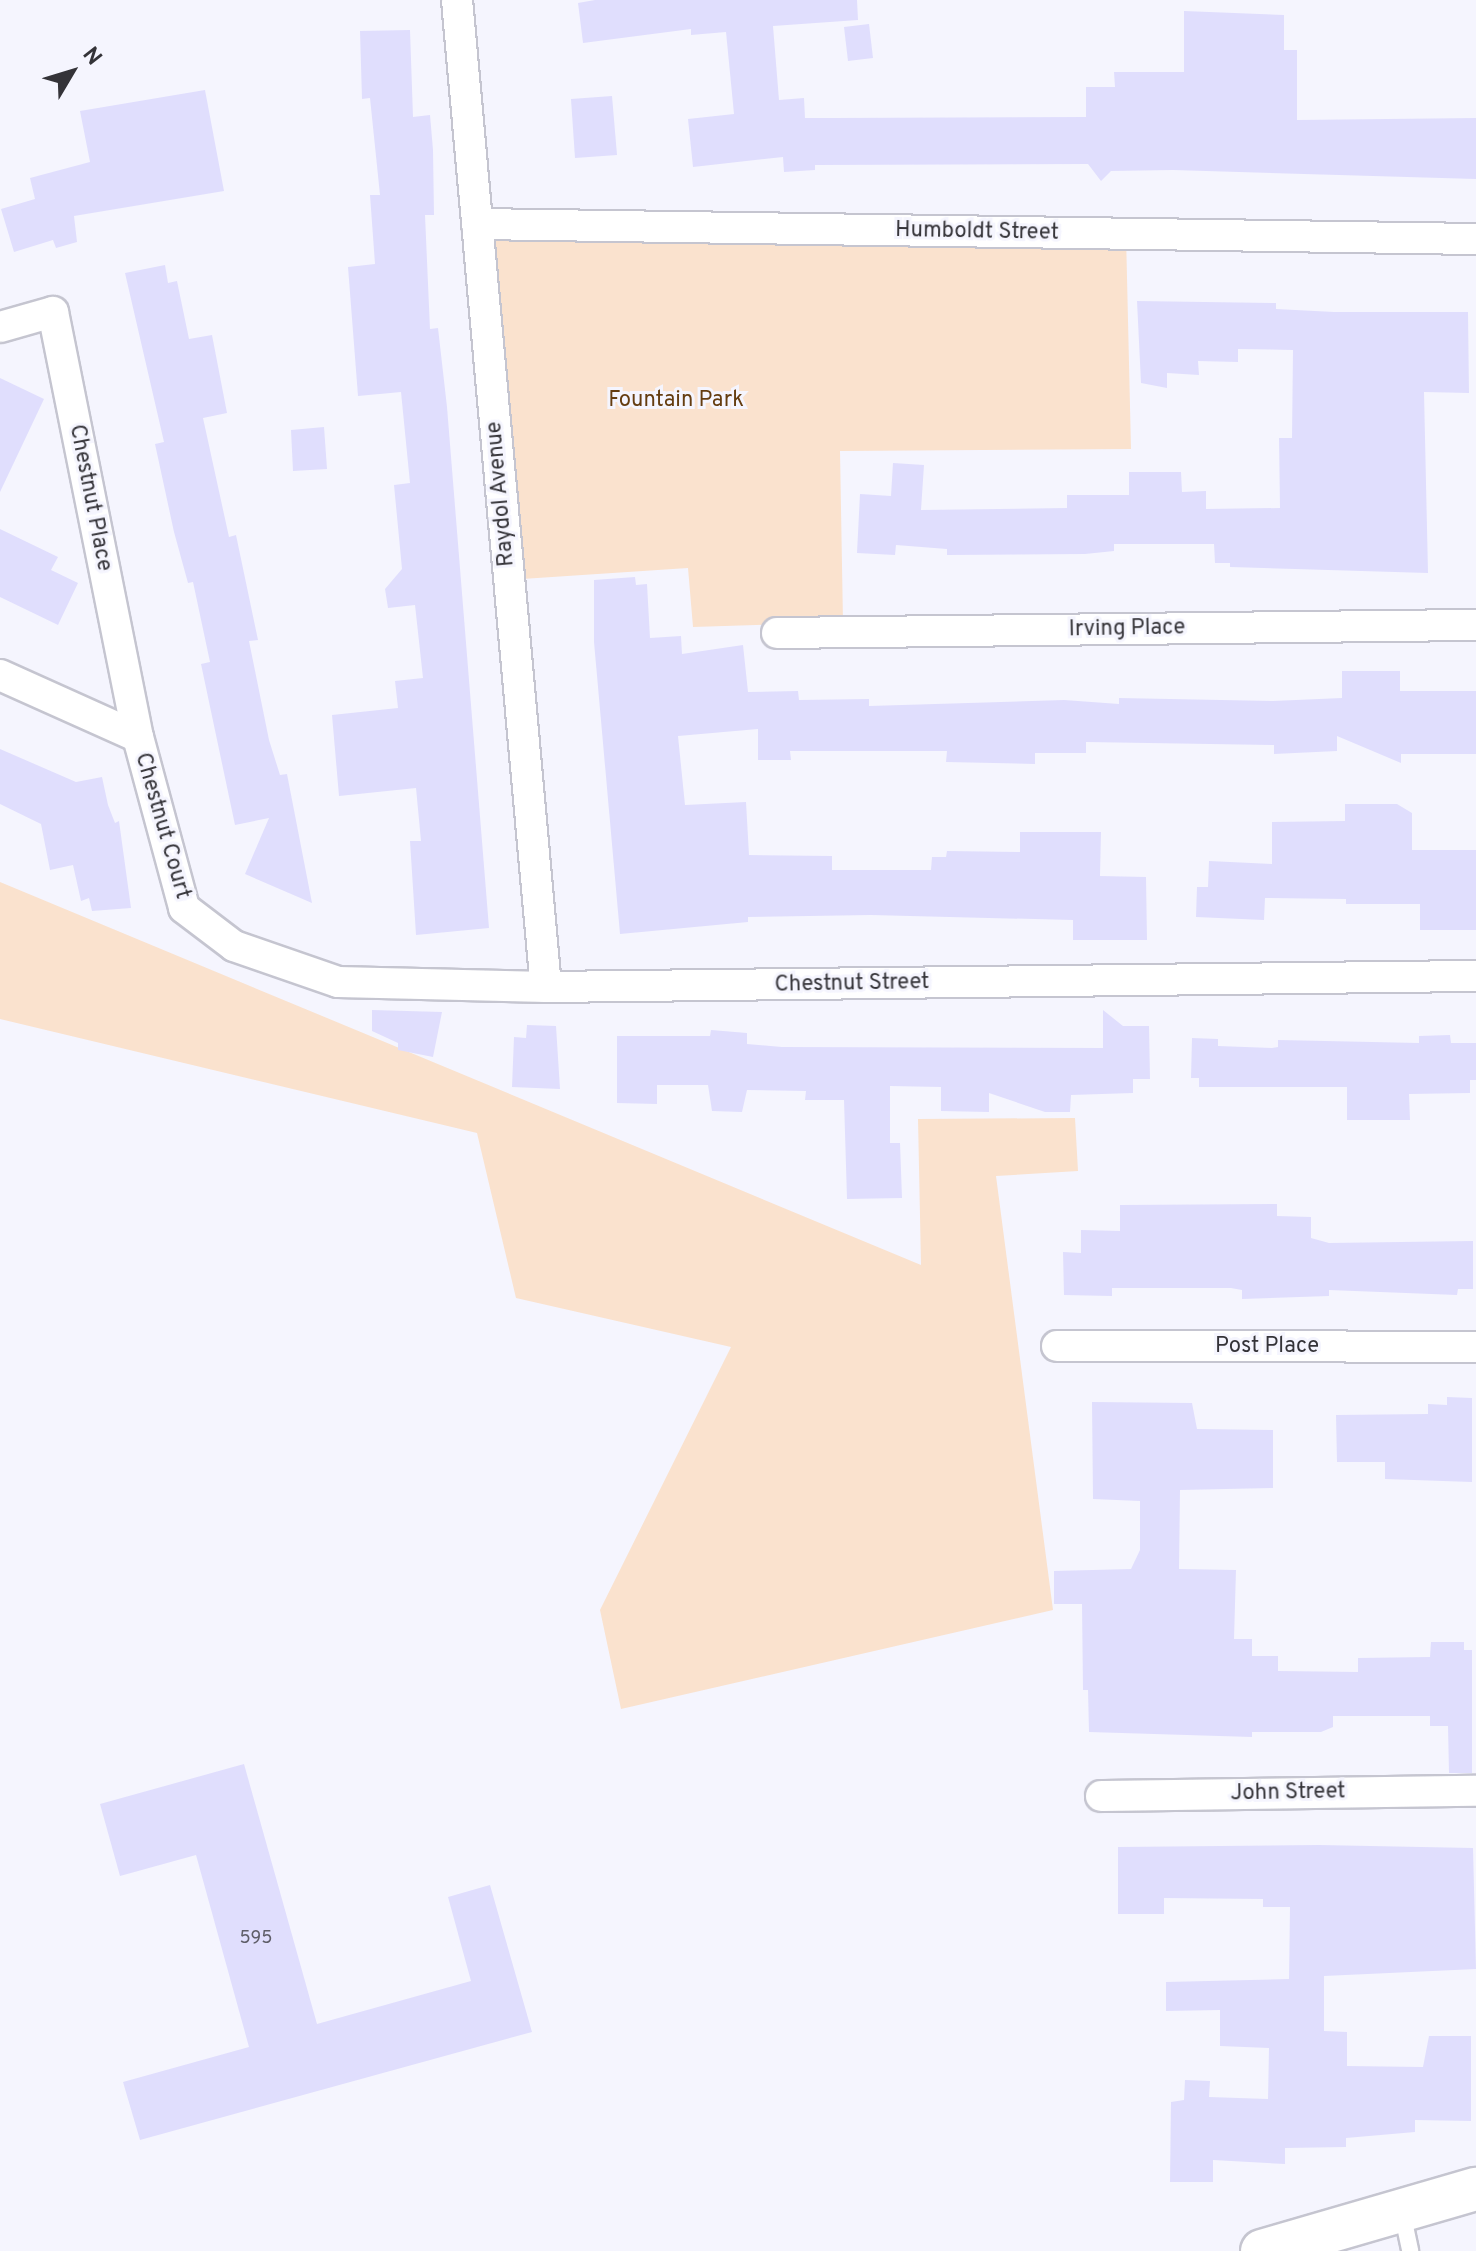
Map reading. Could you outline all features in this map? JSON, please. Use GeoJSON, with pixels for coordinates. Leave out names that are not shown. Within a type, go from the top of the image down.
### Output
{"type":"FeatureCollection","features":[{"type":"Feature","properties":{"kind":"main road"},"geometry":{"type":"LineString","coordinates":[[1262,2251],[1476,2189]]}},
{"type":"Feature","properties":{"kind":"street","name":"Raydol Avenue"},"geometry":{"type":"LineString","coordinates":[[457,0],[546,987]]}},
{"type":"Feature","properties":{"kind":"street","name":"Humboldt Street"},"geometry":{"type":"LineString","coordinates":[[477,224],[1476,239]]}},
{"type":"Feature","properties":{"kind":"street","name":"Chestnut Place"},"geometry":{"type":"LineString","coordinates":[[0,327],[53,312],[138,737]]}},
{"type":"Feature","properties":{"kind":"street","name":"Irving Place"},"geometry":{"type":"LineString","coordinates":[[777,633],[1476,625]]}},
{"type":"Feature","properties":{"kind":"street","name":"Chestnut Court"},"geometry":{"type":"LineString","coordinates":[[0,675],[138,737],[184,908],[234,946]]}},
{"type":"Feature","properties":{"kind":"street","name":"Chestnut Street"},"geometry":{"type":"LineString","coordinates":[[234,946],[338,982],[546,987],[1476,976]]}},
{"type":"Feature","properties":{"kind":"street","name":"Post Place"},"geometry":{"type":"LineString","coordinates":[[1057,1346],[1476,1347]]}},
{"type":"Feature","properties":{"kind":"street","name":"John Street"},"geometry":{"type":"LineString","coordinates":[[1101,1796],[1476,1791]]}},
{"type":"Feature","properties":{"kind":"lane"},"geometry":{"type":"LineString","coordinates":[[1402,2210],[1410,2251]]}},
{"type":"Feature","properties":{"kind":"green space","name":"Fountain Park"},"geometry":{"type":"Polygon","coordinates":[[[490,233],[1126,234],[1131,449],[840,451],[843,622],[693,627],[688,568],[522,579],[490,233]]]}},
{"type":"Feature","properties":{"kind":"green space"},"geometry":{"type":"Polygon","coordinates":[[[0,882],[921,1265],[918,1119],[1075,1118],[1078,1171],[996,1176],[1053,1610],[621,1709],[600,1610],[731,1347],[516,1298],[477,1133],[0,1019],[0,882]]]}},
{"type":"Feature","properties":{"kind":"building"},"geometry":{"type":"Polygon","coordinates":[[[595,0],[857,0],[858,20],[773,26],[779,100],[804,98],[805,118],[1086,117],[1086,87],[1115,87],[1114,72],[1184,72],[1184,11],[1284,15],[1284,50],[1297,50],[1297,120],[1476,118],[1476,179],[1173,170],[1111,171],[1101,181],[1088,164],[815,165],[815,170],[784,172],[783,157],[693,167],[688,119],[734,114],[726,32],[691,35],[691,29],[583,43],[578,3],[595,0]]]}},
{"type":"Feature","properties":{"kind":"building"},"geometry":{"type":"Polygon","coordinates":[[[869,24],[873,58],[848,61],[844,27],[869,24]]]}},
{"type":"Feature","properties":{"kind":"building"},"geometry":{"type":"Polygon","coordinates":[[[410,30],[413,117],[430,115],[434,215],[425,215],[430,329],[438,328],[447,407],[489,928],[416,935],[410,841],[421,841],[416,788],[339,796],[332,715],[398,708],[395,681],[423,678],[415,605],[388,608],[385,589],[402,569],[394,485],[410,483],[401,392],[358,396],[348,267],[375,264],[370,195],[380,195],[370,98],[362,99],[360,31],[410,30]]]}},
{"type":"Feature","properties":{"kind":"building"},"geometry":{"type":"Polygon","coordinates":[[[205,90],[224,191],[74,216],[77,242],[56,248],[53,240],[14,252],[1,209],[35,199],[30,178],[90,162],[80,111],[205,90]]]}},
{"type":"Feature","properties":{"kind":"building"},"geometry":{"type":"Polygon","coordinates":[[[612,96],[617,155],[575,158],[571,99],[612,96]]]}},
{"type":"Feature","properties":{"kind":"building"},"geometry":{"type":"Polygon","coordinates":[[[165,265],[168,283],[177,281],[189,339],[212,335],[227,413],[203,418],[229,537],[236,535],[258,640],[249,641],[269,740],[280,775],[287,774],[312,903],[245,874],[269,818],[235,825],[201,664],[210,662],[193,582],[188,583],[174,532],[155,444],[164,442],[125,273],[165,265]]]}},
{"type":"Feature","properties":{"kind":"building"},"geometry":{"type":"Polygon","coordinates":[[[1137,301],[1276,303],[1276,309],[1334,312],[1468,312],[1469,393],[1424,392],[1428,573],[1230,567],[1230,563],[1215,563],[1214,544],[1114,544],[1114,551],[1085,554],[947,555],[947,549],[896,545],[895,555],[857,553],[860,494],[891,496],[893,463],[924,465],[921,510],[1067,508],[1067,495],[1129,495],[1129,472],[1181,472],[1182,492],[1206,491],[1206,509],[1280,508],[1279,438],[1292,438],[1293,350],[1238,349],[1238,362],[1198,361],[1199,375],[1167,373],[1167,388],[1141,383],[1137,301]]]}},
{"type":"Feature","properties":{"kind":"building"},"geometry":{"type":"Polygon","coordinates":[[[0,378],[44,399],[0,492],[0,378]]]}},
{"type":"Feature","properties":{"kind":"building"},"geometry":{"type":"Polygon","coordinates":[[[324,427],[327,469],[293,471],[291,430],[324,427]]]}},
{"type":"Feature","properties":{"kind":"building"},"geometry":{"type":"Polygon","coordinates":[[[0,529],[58,557],[51,570],[78,583],[58,625],[0,597],[0,529]]]}},
{"type":"Feature","properties":{"kind":"building"},"geometry":{"type":"Polygon","coordinates":[[[635,577],[636,585],[647,584],[650,638],[681,636],[682,654],[743,645],[748,692],[798,691],[799,700],[869,699],[869,706],[1064,700],[1119,704],[1119,698],[1273,701],[1342,698],[1342,671],[1400,671],[1400,691],[1476,691],[1476,754],[1401,754],[1401,763],[1337,736],[1337,751],[1274,754],[1274,745],[1086,742],[1086,753],[1035,753],[1035,764],[946,762],[947,751],[790,751],[791,760],[758,760],[758,729],[678,736],[685,805],[746,802],[749,855],[832,856],[832,870],[931,870],[932,857],[946,857],[947,851],[1020,852],[1020,832],[1101,832],[1100,876],[1146,877],[1147,940],[1073,940],[1073,920],[871,915],[748,917],[748,922],[620,934],[594,642],[594,580],[635,577]]]}},
{"type":"Feature","properties":{"kind":"building"},"geometry":{"type":"Polygon","coordinates":[[[0,749],[76,782],[102,777],[108,805],[115,823],[119,821],[131,908],[92,911],[89,898],[81,901],[73,865],[50,870],[41,824],[0,804],[0,749]]]}},
{"type":"Feature","properties":{"kind":"building"},"geometry":{"type":"Polygon","coordinates":[[[1345,804],[1397,804],[1412,813],[1412,850],[1476,850],[1476,930],[1420,930],[1420,904],[1346,904],[1346,899],[1265,898],[1264,920],[1196,917],[1197,887],[1208,887],[1209,861],[1272,864],[1272,822],[1345,821],[1345,804]]]}},
{"type":"Feature","properties":{"kind":"building"},"geometry":{"type":"Polygon","coordinates":[[[372,1010],[442,1012],[433,1057],[398,1050],[398,1043],[372,1031],[372,1010]]]}},
{"type":"Feature","properties":{"kind":"building"},"geometry":{"type":"Polygon","coordinates":[[[1103,1010],[1123,1026],[1149,1026],[1150,1079],[1133,1079],[1133,1093],[1071,1095],[1070,1112],[1045,1112],[989,1093],[989,1112],[941,1111],[941,1087],[890,1086],[890,1143],[900,1143],[902,1198],[847,1199],[844,1100],[805,1100],[806,1091],[747,1090],[742,1112],[712,1111],[708,1085],[657,1085],[657,1104],[617,1103],[617,1036],[710,1036],[711,1030],[747,1033],[747,1044],[782,1047],[1103,1048],[1103,1010]]]}},
{"type":"Feature","properties":{"kind":"building"},"geometry":{"type":"Polygon","coordinates":[[[527,1025],[556,1026],[560,1089],[512,1087],[514,1037],[526,1038],[527,1025]]]}},
{"type":"Feature","properties":{"kind":"building"},"geometry":{"type":"Polygon","coordinates":[[[1450,1035],[1451,1043],[1476,1043],[1476,1080],[1470,1080],[1470,1093],[1409,1094],[1410,1120],[1347,1120],[1347,1087],[1199,1087],[1199,1078],[1191,1078],[1192,1038],[1218,1039],[1218,1046],[1272,1048],[1278,1047],[1278,1040],[1419,1043],[1419,1036],[1450,1035]]]}},
{"type":"Feature","properties":{"kind":"building"},"geometry":{"type":"Polygon","coordinates":[[[1277,1204],[1277,1216],[1311,1217],[1311,1238],[1329,1243],[1473,1241],[1473,1289],[1458,1289],[1457,1295],[1329,1290],[1329,1296],[1242,1299],[1242,1290],[1231,1288],[1112,1288],[1112,1296],[1064,1295],[1063,1252],[1081,1253],[1081,1230],[1120,1231],[1120,1205],[1277,1204]]]}},
{"type":"Feature","properties":{"kind":"building"},"geometry":{"type":"Polygon","coordinates":[[[1447,1397],[1472,1398],[1472,1482],[1385,1479],[1385,1462],[1337,1462],[1336,1415],[1428,1414],[1428,1404],[1447,1405],[1447,1397]]]}},
{"type":"Feature","properties":{"kind":"building"},"geometry":{"type":"Polygon","coordinates":[[[1092,1402],[1192,1403],[1197,1429],[1273,1430],[1273,1488],[1180,1490],[1179,1569],[1236,1570],[1234,1639],[1252,1639],[1252,1656],[1278,1656],[1278,1671],[1358,1672],[1358,1658],[1430,1657],[1431,1642],[1464,1642],[1464,1650],[1472,1650],[1472,1773],[1449,1773],[1448,1726],[1430,1726],[1430,1716],[1333,1716],[1333,1727],[1321,1732],[1252,1732],[1252,1737],[1089,1732],[1088,1690],[1083,1690],[1082,1604],[1054,1604],[1054,1571],[1131,1569],[1140,1550],[1140,1501],[1093,1499],[1092,1402]]]}},
{"type":"Feature","properties":{"kind":"building"},"geometry":{"type":"Polygon","coordinates":[[[244,1764],[317,2024],[471,1981],[448,1897],[490,1885],[532,2032],[140,2140],[123,2082],[249,2047],[196,1855],[120,1876],[100,1804],[244,1764]]]}},
{"type":"Feature","properties":{"kind":"building"},"geometry":{"type":"Polygon","coordinates":[[[1319,1845],[1473,1848],[1476,1969],[1324,1976],[1324,2031],[1347,2032],[1347,2066],[1423,2067],[1429,2036],[1471,2036],[1471,2121],[1415,2120],[1415,2132],[1346,2138],[1346,2147],[1285,2148],[1285,2164],[1213,2160],[1213,2182],[1170,2182],[1171,2102],[1184,2100],[1185,2080],[1210,2081],[1209,2097],[1268,2099],[1269,2048],[1220,2046],[1220,2010],[1166,2011],[1166,1982],[1289,1979],[1290,1907],[1263,1907],[1263,1899],[1164,1898],[1164,1914],[1118,1914],[1118,1847],[1319,1845]]]}}]}
